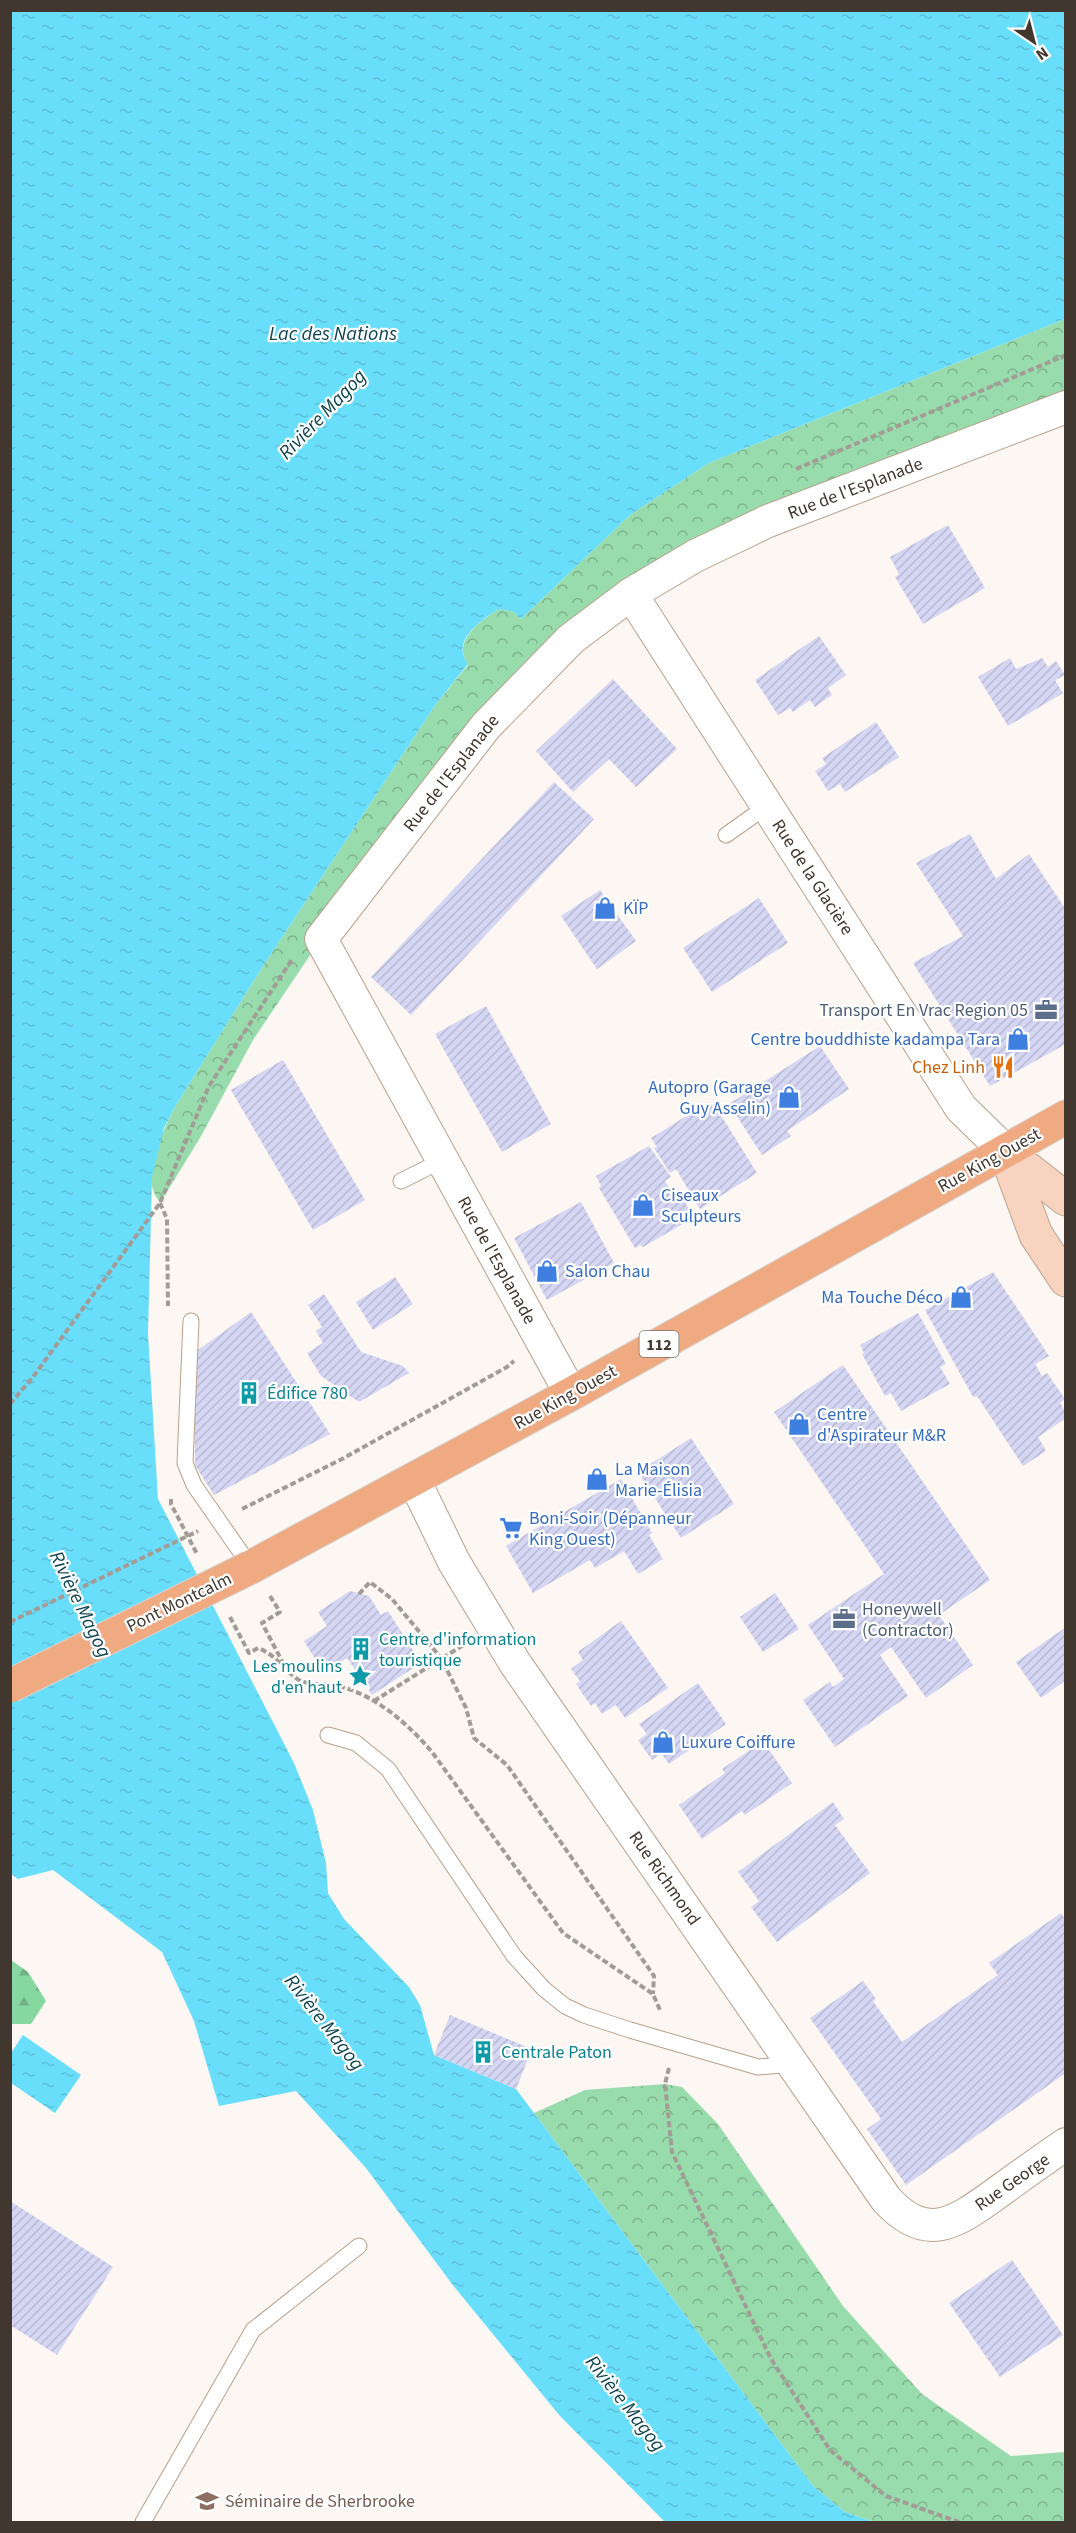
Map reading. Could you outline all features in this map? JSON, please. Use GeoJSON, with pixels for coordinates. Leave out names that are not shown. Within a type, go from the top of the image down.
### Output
{"type":"FeatureCollection","features":[{"type":"Feature","properties":{"kind":"main road","name":"Rue King Ouest"},"geometry":{"type":"LineString","coordinates":[[250,1567],[571,1394],[1065,1118]]}},
{"type":"Feature","properties":{"kind":"main road","name":"Pont Montcalm"},"geometry":{"type":"LineString","coordinates":[[10,1686],[250,1567]]}},
{"type":"Feature","properties":{"kind":"street","name":"Rue de l'Esplanade"},"geometry":{"type":"LineString","coordinates":[[571,1394],[321,939],[486,726],[571,639],[631,594],[695,556],[768,521],[1065,407]]}},
{"type":"Feature","properties":{"kind":"street","name":"Rue de la Glacière"},"geometry":{"type":"LineString","coordinates":[[631,594],[961,1108],[1005,1151]]}},
{"type":"Feature","properties":{"kind":"street"},"geometry":{"type":"LineString","coordinates":[[1005,1151],[1065,1199]]}},
{"type":"Feature","properties":{"kind":"street"},"geometry":{"type":"LineString","coordinates":[[1005,1151],[1036,1235],[1065,1280]]}},
{"type":"Feature","properties":{"kind":"street","name":"Rue Richmond"},"geometry":{"type":"LineString","coordinates":[[414,1480],[454,1562],[515,1663],[897,2210],[912,2221],[935,2225],[959,2220]]}},
{"type":"Feature","properties":{"kind":"street","name":"Rue George"},"geometry":{"type":"LineString","coordinates":[[959,2220],[1065,2144]]}},
{"type":"Feature","properties":{"kind":"lane"},"geometry":{"type":"LineString","coordinates":[[726,835],[767,806]]}},
{"type":"Feature","properties":{"kind":"lane"},"geometry":{"type":"LineString","coordinates":[[401,1181],[443,1160]]}},
{"type":"Feature","properties":{"kind":"lane"},"geometry":{"type":"LineString","coordinates":[[191,1321],[185,1463],[194,1485],[250,1567]]}},
{"type":"Feature","properties":{"kind":"lane"},"geometry":{"type":"LineString","coordinates":[[328,1735],[356,1743],[388,1768],[514,1956],[544,1989],[565,2006],[584,2015],[758,2067],[793,2064]]}},
{"type":"Feature","properties":{"kind":"lane"},"geometry":{"type":"LineString","coordinates":[[143,2523],[253,2330],[359,2246]]}},
{"type":"Feature","properties":{"kind":"path"},"geometry":{"type":"LineString","coordinates":[[10,1404],[33,1377],[160,1203]]}},
{"type":"Feature","properties":{"kind":"path"},"geometry":{"type":"LineString","coordinates":[[10,1622],[342,1459],[507,1367],[540,1338]]}},
{"type":"Feature","properties":{"kind":"path"},"geometry":{"type":"LineString","coordinates":[[359,1594],[370,1582],[392,1599],[441,1658],[466,1708],[474,1738],[507,1765],[654,1976],[653,1994],[675,2041],[665,2084],[672,2152],[771,2359],[830,2450],[886,2496],[959,2523]]}},
{"type":"Feature","properties":{"kind":"path"},"geometry":{"type":"LineString","coordinates":[[280,1612],[262,1623],[293,1677],[306,1683],[339,1686],[374,1701],[409,1726],[432,1752],[563,1933],[653,1994]]}},
{"type":"Feature","properties":{"kind":"path"},"geometry":{"type":"LineString","coordinates":[[233,1623],[249,1653],[258,1648],[284,1664]]}},
{"type":"Feature","properties":{"kind":"path"},"geometry":{"type":"LineString","coordinates":[[374,1701],[441,1658]]}},
{"type":"Feature","properties":{"kind":"green space"},"geometry":{"type":"Polygon","coordinates":[[[1065,319],[1065,407],[768,521],[571,639],[321,939],[253,1040],[200,1138],[160,1203],[154,1193],[151,1176],[155,1155],[176,1105],[265,963],[436,704],[468,665],[463,648],[470,632],[477,625],[499,609],[514,612],[521,619],[630,515],[709,463],[1065,319]]]}},
{"type":"Feature","properties":{"kind":"green space"},"geometry":{"type":"Polygon","coordinates":[[[11,1960],[28,1972],[46,2001],[31,2024],[11,2024],[11,1960]]]}},
{"type":"Feature","properties":{"kind":"green space"},"geometry":{"type":"Polygon","coordinates":[[[665,2084],[682,2087],[718,2124],[843,2306],[922,2394],[1011,2456],[1065,2452],[1065,2522],[874,2522],[845,2512],[813,2486],[534,2113],[585,2090],[665,2084]]]}},
{"type":"Feature","properties":{"kind":"water","name":"Lac des Nations"},"geometry":{"type":"Polygon","coordinates":[[[10,11],[1065,11],[1065,319],[709,463],[630,515],[521,619],[514,612],[499,609],[477,625],[465,639],[463,647],[463,655],[468,664],[436,704],[265,963],[176,1105],[164,1128],[152,1177],[148,1334],[158,1499],[294,1763],[313,1810],[326,1863],[328,1893],[344,1919],[409,1987],[420,2005],[434,2055],[516,2089],[813,2486],[845,2512],[874,2522],[665,2522],[560,2416],[452,2284],[366,2168],[296,2091],[219,2106],[194,2021],[162,1952],[53,1870],[18,1879],[11,1874],[10,11]]]}},
{"type":"Feature","properties":{"kind":"water"},"geometry":{"type":"Polygon","coordinates":[[[23,2035],[81,2075],[55,2113],[11,2083],[11,2053],[23,2035]]]}},
{"type":"Feature","properties":{"kind":"building"},"geometry":{"type":"Polygon","coordinates":[[[948,525],[985,588],[923,624],[895,577],[899,574],[890,557],[948,525]]]}},
{"type":"Feature","properties":{"kind":"building"},"geometry":{"type":"Polygon","coordinates":[[[819,636],[846,675],[828,688],[832,695],[815,707],[810,700],[793,712],[790,708],[778,715],[755,680],[819,636]]]}},
{"type":"Feature","properties":{"kind":"building"},"geometry":{"type":"Polygon","coordinates":[[[1010,658],[1016,669],[1042,658],[1048,667],[1056,661],[1065,675],[1055,680],[1063,693],[1008,726],[978,677],[1010,658]]]}},
{"type":"Feature","properties":{"kind":"building"},"geometry":{"type":"Polygon","coordinates":[[[613,679],[677,749],[636,787],[609,759],[573,792],[536,751],[613,679]]]}},
{"type":"Feature","properties":{"kind":"building"},"geometry":{"type":"Polygon","coordinates":[[[876,722],[899,757],[845,792],[840,784],[828,791],[815,771],[826,764],[822,758],[876,722]]]}},
{"type":"Feature","properties":{"kind":"building"},"geometry":{"type":"Polygon","coordinates":[[[554,782],[594,819],[411,1015],[371,977],[554,782]]]}},
{"type":"Feature","properties":{"kind":"building"},"geometry":{"type":"Polygon","coordinates":[[[970,834],[996,879],[1029,854],[1066,910],[1066,1044],[990,1086],[913,963],[963,936],[916,863],[970,834]]]}},
{"type":"Feature","properties":{"kind":"building"},"geometry":{"type":"Polygon","coordinates":[[[600,890],[636,941],[597,969],[561,916],[600,890]]]}},
{"type":"Feature","properties":{"kind":"building"},"geometry":{"type":"Polygon","coordinates":[[[759,898],[788,943],[712,992],[683,948],[759,898]]]}},
{"type":"Feature","properties":{"kind":"building"},"geometry":{"type":"Polygon","coordinates":[[[486,1006],[551,1124],[502,1152],[435,1034],[486,1006]]]}},
{"type":"Feature","properties":{"kind":"building","name":"Autopro (Garage Guy Asselin)"},"geometry":{"type":"Polygon","coordinates":[[[820,1046],[849,1089],[787,1131],[791,1136],[762,1155],[729,1104],[820,1046]]]}},
{"type":"Feature","properties":{"kind":"building"},"geometry":{"type":"Polygon","coordinates":[[[283,1060],[365,1200],[313,1230],[231,1090],[283,1060]]]}},
{"type":"Feature","properties":{"kind":"building"},"geometry":{"type":"Polygon","coordinates":[[[709,1102],[715,1111],[717,1109],[757,1173],[700,1209],[676,1169],[670,1173],[654,1148],[657,1147],[651,1138],[709,1102]]]}},
{"type":"Feature","properties":{"kind":"building"},"geometry":{"type":"Polygon","coordinates":[[[649,1146],[671,1177],[665,1181],[672,1193],[677,1189],[692,1214],[687,1217],[688,1221],[643,1247],[640,1245],[635,1248],[599,1188],[601,1186],[596,1176],[649,1146]]]}},
{"type":"Feature","properties":{"kind":"building"},"geometry":{"type":"Polygon","coordinates":[[[581,1202],[614,1263],[547,1300],[514,1238],[581,1202]]]}},
{"type":"Feature","properties":{"kind":"building"},"geometry":{"type":"Polygon","coordinates":[[[993,1272],[1049,1356],[1035,1364],[1042,1376],[1047,1373],[1065,1399],[1060,1403],[1066,1413],[1066,1418],[1038,1437],[1046,1451],[1023,1466],[977,1396],[973,1397],[925,1310],[993,1272]]]}},
{"type":"Feature","properties":{"kind":"building"},"geometry":{"type":"Polygon","coordinates":[[[395,1277],[413,1304],[373,1330],[356,1302],[395,1277]]]}},
{"type":"Feature","properties":{"kind":"building"},"geometry":{"type":"Polygon","coordinates":[[[324,1294],[361,1352],[403,1366],[409,1373],[359,1402],[321,1376],[307,1353],[323,1343],[316,1331],[322,1327],[308,1305],[324,1294]]]}},
{"type":"Feature","properties":{"kind":"building","name":"Édifice 780"},"geometry":{"type":"Polygon","coordinates":[[[251,1312],[330,1434],[214,1495],[195,1465],[194,1353],[251,1312]]]}},
{"type":"Feature","properties":{"kind":"building"},"geometry":{"type":"Polygon","coordinates":[[[918,1313],[946,1364],[940,1367],[950,1384],[901,1411],[891,1393],[885,1396],[862,1354],[864,1353],[860,1345],[918,1313]]]}},
{"type":"Feature","properties":{"kind":"building"},"geometry":{"type":"Polygon","coordinates":[[[843,1365],[990,1580],[939,1615],[973,1665],[926,1698],[891,1647],[880,1655],[908,1696],[835,1747],[803,1700],[830,1682],[833,1687],[844,1679],[808,1625],[884,1574],[774,1412],[843,1365]]]}},
{"type":"Feature","properties":{"kind":"building"},"geometry":{"type":"Polygon","coordinates":[[[691,1438],[734,1504],[681,1538],[638,1472],[691,1438]]]}},
{"type":"Feature","properties":{"kind":"building"},"geometry":{"type":"Polygon","coordinates":[[[621,1479],[652,1533],[649,1535],[663,1559],[638,1574],[624,1551],[595,1568],[590,1560],[533,1593],[506,1546],[621,1479]]]}},
{"type":"Feature","properties":{"kind":"building","name":"Centre d'information touristique"},"geometry":{"type":"Polygon","coordinates":[[[350,1591],[369,1596],[381,1615],[388,1611],[421,1663],[372,1695],[347,1658],[324,1673],[304,1641],[327,1626],[318,1612],[350,1591]]]}},
{"type":"Feature","properties":{"kind":"building"},"geometry":{"type":"Polygon","coordinates":[[[775,1593],[799,1629],[763,1652],[740,1617],[775,1593]]]}},
{"type":"Feature","properties":{"kind":"building"},"geometry":{"type":"Polygon","coordinates":[[[621,1621],[668,1688],[625,1718],[616,1705],[602,1714],[595,1703],[591,1706],[576,1684],[580,1681],[571,1669],[583,1660],[578,1652],[621,1621]]]}},
{"type":"Feature","properties":{"kind":"building"},"geometry":{"type":"Polygon","coordinates":[[[1066,1627],[1066,1680],[1041,1698],[1016,1662],[1066,1627]]]}},
{"type":"Feature","properties":{"kind":"building"},"geometry":{"type":"Polygon","coordinates":[[[698,1683],[726,1724],[669,1764],[661,1753],[652,1760],[638,1740],[647,1734],[639,1724],[698,1683]]]}},
{"type":"Feature","properties":{"kind":"building"},"geometry":{"type":"Polygon","coordinates":[[[763,1741],[792,1783],[745,1815],[742,1811],[702,1839],[679,1805],[725,1773],[722,1769],[763,1741]]]}},
{"type":"Feature","properties":{"kind":"building"},"geometry":{"type":"Polygon","coordinates":[[[833,1802],[844,1819],[835,1825],[870,1873],[777,1942],[751,1907],[759,1901],[738,1872],[833,1802]]]}},
{"type":"Feature","properties":{"kind":"building"},"geometry":{"type":"Polygon","coordinates":[[[1061,1913],[1066,1920],[1066,2073],[906,2185],[867,2129],[881,2119],[810,2018],[863,1981],[876,1999],[873,2001],[902,2042],[998,1975],[989,1963],[1061,1913]]]}},
{"type":"Feature","properties":{"kind":"building","name":"Centrale Paton"},"geometry":{"type":"Polygon","coordinates":[[[450,2015],[532,2049],[516,2089],[434,2055],[450,2015]]]}},
{"type":"Feature","properties":{"kind":"building"},"geometry":{"type":"Polygon","coordinates":[[[10,2201],[113,2267],[57,2355],[10,2325],[10,2201]]]}},
{"type":"Feature","properties":{"kind":"building"},"geometry":{"type":"Polygon","coordinates":[[[1012,2260],[1063,2335],[1000,2377],[949,2303],[1012,2260]]]}},
{"type":"Feature","properties":{"kind":"place","name":"KÏP"},"geometry":{"type":"Point","coordinates":[605,908]}},
{"type":"Feature","properties":{"kind":"place","name":"Transport En Vrac Region 05"},"geometry":{"type":"Point","coordinates":[1046,1010]}},
{"type":"Feature","properties":{"kind":"place","name":"Centre bouddhiste kadampa Tara"},"geometry":{"type":"Point","coordinates":[1018,1039]}},
{"type":"Feature","properties":{"kind":"place","name":"Chez Linh"},"geometry":{"type":"Point","coordinates":[1003,1067]}},
{"type":"Feature","properties":{"kind":"place","name":"Autopro (Garage Guy Asselin)"},"geometry":{"type":"Point","coordinates":[789,1097]}},
{"type":"Feature","properties":{"kind":"place","name":"Ciseaux Sculpteurs"},"geometry":{"type":"Point","coordinates":[643,1205]}},
{"type":"Feature","properties":{"kind":"place","name":"Salon Chau"},"geometry":{"type":"Point","coordinates":[547,1271]}},
{"type":"Feature","properties":{"kind":"place","name":"Ma Touche Déco"},"geometry":{"type":"Point","coordinates":[961,1297]}},
{"type":"Feature","properties":{"kind":"place","name":"Édifice 780"},"geometry":{"type":"Point","coordinates":[249,1393]}},
{"type":"Feature","properties":{"kind":"place","name":"Centre d'Aspirateur M&R"},"geometry":{"type":"Point","coordinates":[799,1424]}},
{"type":"Feature","properties":{"kind":"place","name":"La Maison Marie-Élisia"},"geometry":{"type":"Point","coordinates":[597,1479]}},
{"type":"Feature","properties":{"kind":"place","name":"Boni-Soir (Dépanneur King Ouest)"},"geometry":{"type":"Point","coordinates":[511,1528]}},
{"type":"Feature","properties":{"kind":"place","name":"Honeywell (Contractor)"},"geometry":{"type":"Point","coordinates":[844,1619]}},
{"type":"Feature","properties":{"kind":"place","name":"Centre d'information touristique"},"geometry":{"type":"Point","coordinates":[361,1649]}},
{"type":"Feature","properties":{"kind":"place","name":"Les moulins d'en haut"},"geometry":{"type":"Point","coordinates":[360,1676]}},
{"type":"Feature","properties":{"kind":"place","name":"Luxure Coiffure"},"geometry":{"type":"Point","coordinates":[663,1742]}},
{"type":"Feature","properties":{"kind":"place","name":"Centrale Paton"},"geometry":{"type":"Point","coordinates":[483,2052]}},
{"type":"Feature","properties":{"kind":"place","name":"Séminaire de Sherbrooke"},"geometry":{"type":"Point","coordinates":[207,2501]}},
{"type":"Feature","properties":{"kind":"water label","name":"Rivière Magog"},"geometry":{"type":"Point","coordinates":[322,414]}},
{"type":"Feature","properties":{"kind":"water label","name":"Rivière Magog"},"geometry":{"type":"Point","coordinates":[81,1604]}},
{"type":"Feature","properties":{"kind":"water label","name":"Rivière Magog"},"geometry":{"type":"Point","coordinates":[325,2022]}},
{"type":"Feature","properties":{"kind":"water label","name":"Rivière Magog"},"geometry":{"type":"Point","coordinates":[626,2403]}}]}
